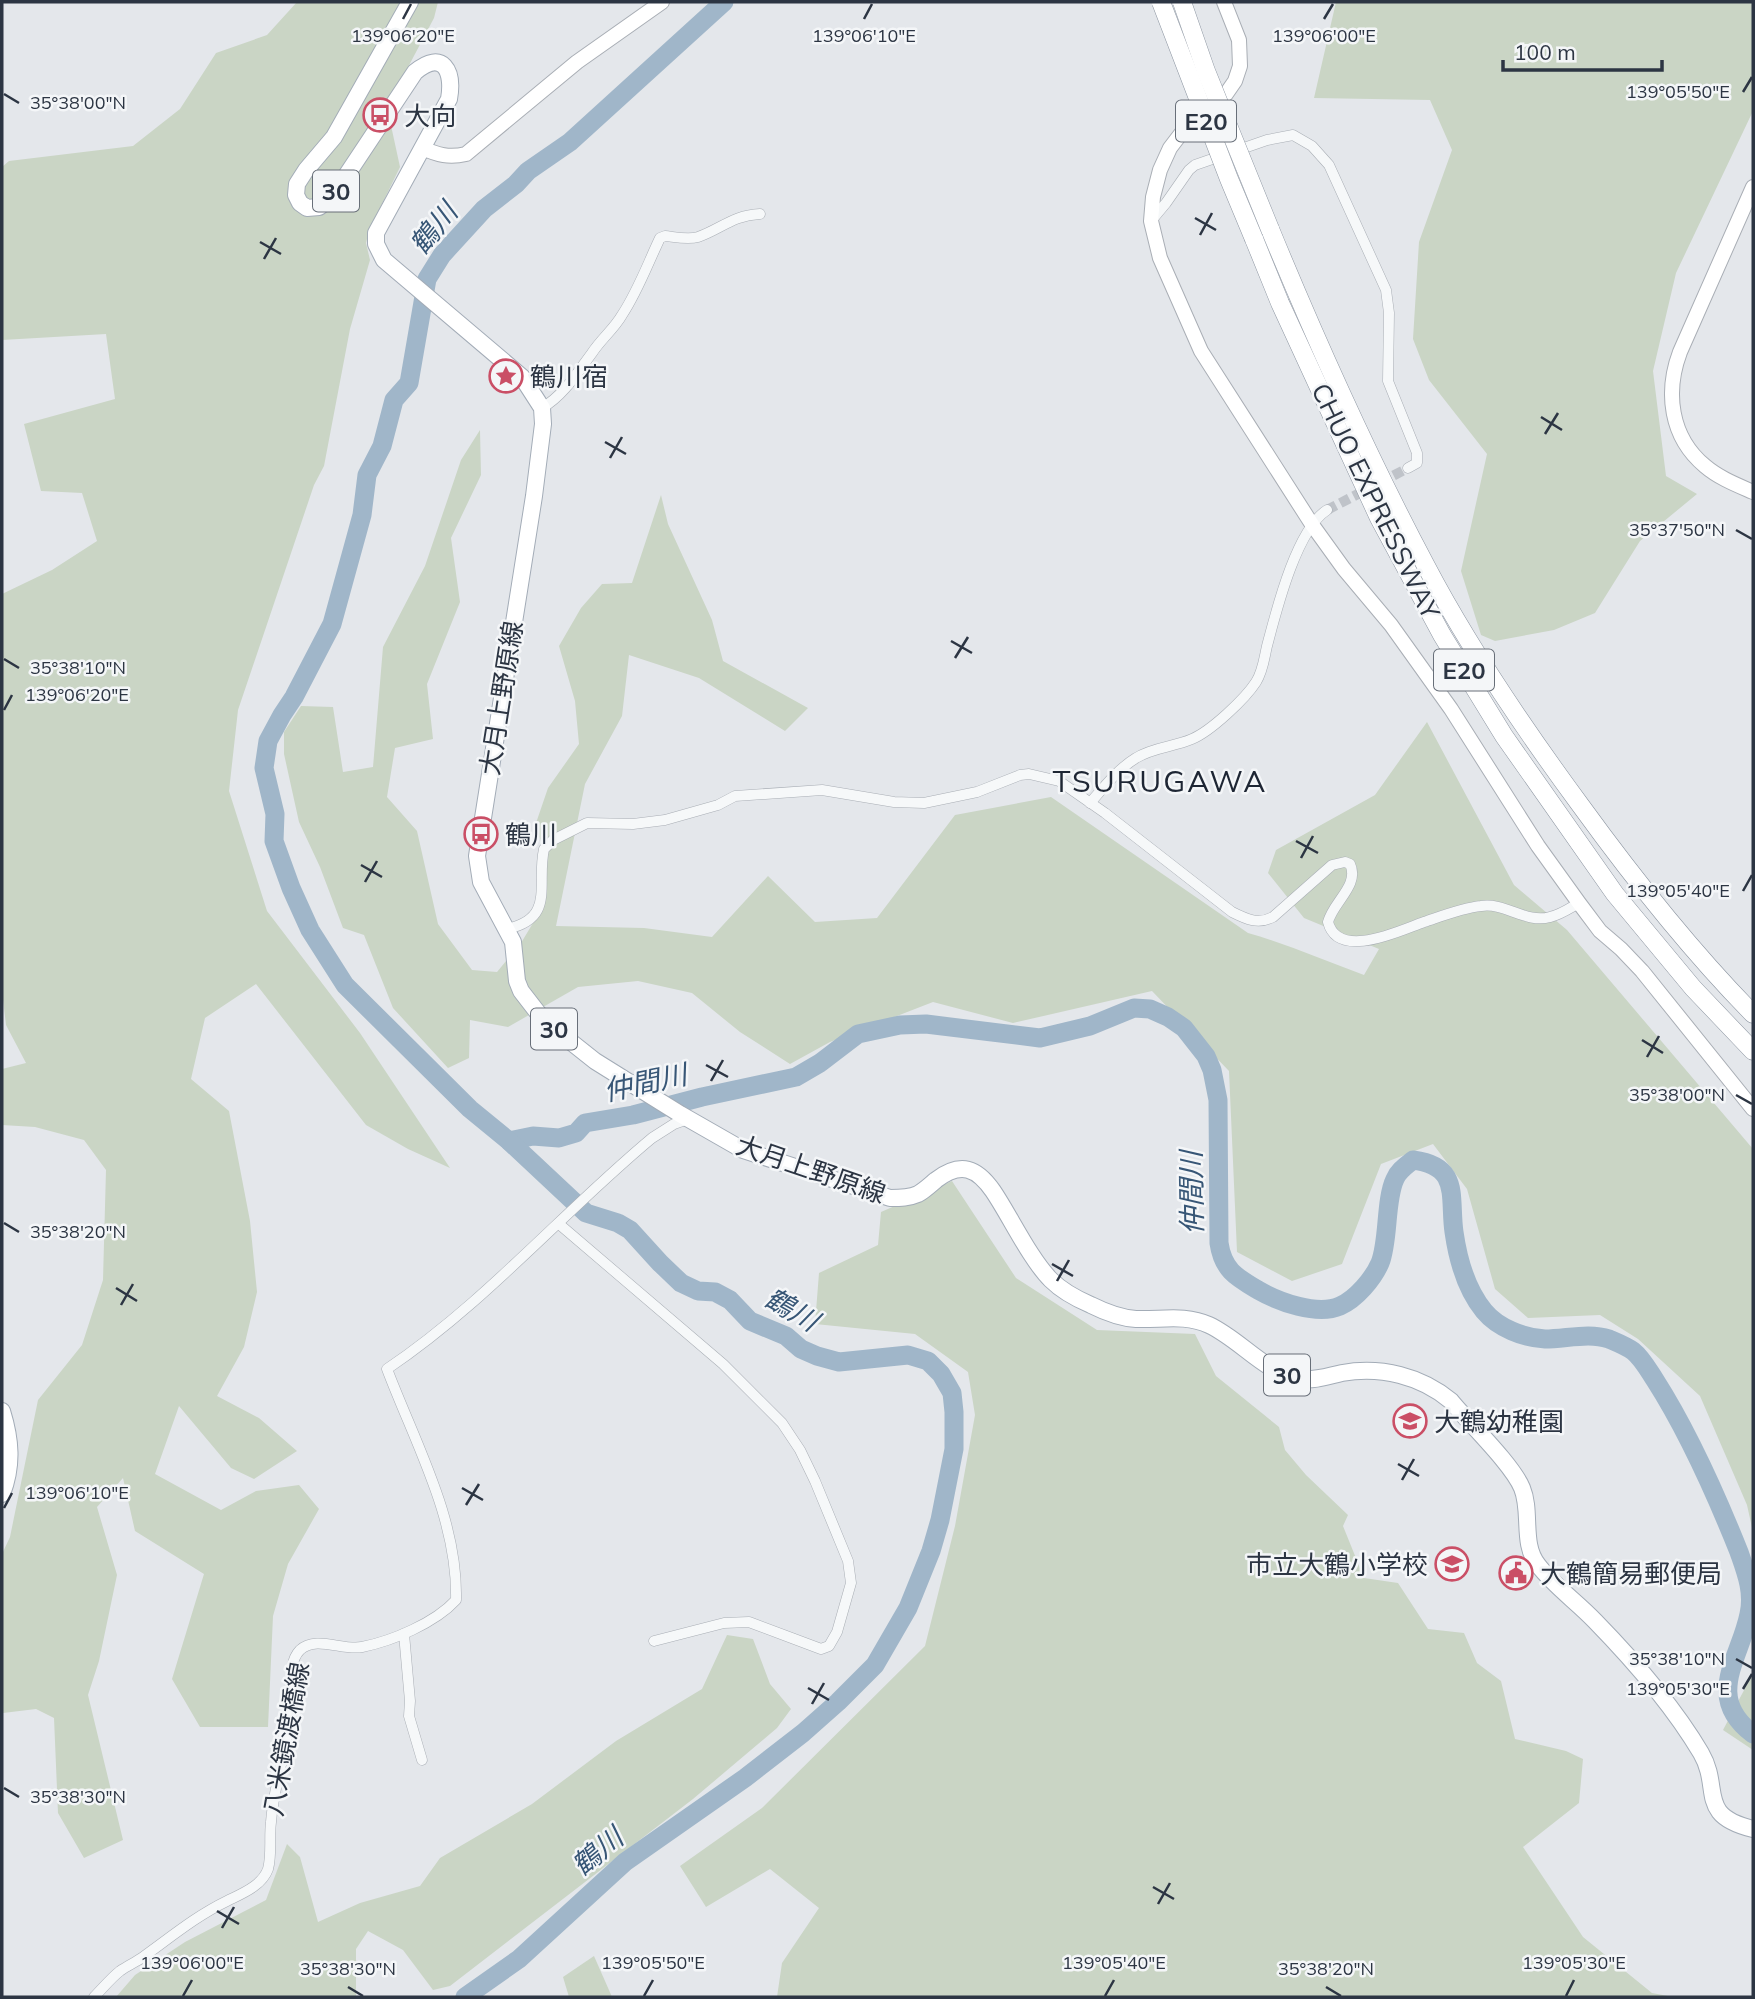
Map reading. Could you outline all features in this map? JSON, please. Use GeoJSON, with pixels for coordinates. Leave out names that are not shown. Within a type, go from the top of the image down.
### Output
{"type":"FeatureCollection","features":[{"type":"Feature","properties":{"kind":"highway","name":"CHUO EXPRESSWAY"},"geometry":{"type":"LineString","coordinates":[[1161,2],[1228,179],[1262,234],[1302,308],[1374,464],[1426,567],[1457,620],[1522,724],[1618,857],[1668,920],[1753,1014]]}},
{"type":"Feature","properties":{"kind":"highway","name":"CHUO EXPRESSWAY"},"geometry":{"type":"LineString","coordinates":[[1182,2],[1262,234],[1280,303],[1379,518],[1442,635],[1504,736],[1615,894],[1693,988],[1753,1051]]}},
{"type":"Feature","properties":{"kind":"main road","name":"30"},"geometry":{"type":"LineString","coordinates":[[410,2],[334,137],[297,184],[296,195],[300,203],[307,208],[319,207],[332,197],[415,72],[434,62],[445,65],[450,71],[452,85],[449,99],[376,233],[376,244],[384,260],[522,377],[542,408]]}},
{"type":"Feature","properties":{"kind":"main road","name":"大月上野原線"},"geometry":{"type":"LineString","coordinates":[[542,408],[543,424],[534,496],[477,856],[481,882],[507,929],[515,953],[517,981],[527,1000],[574,1045],[648,1094],[743,1150],[890,1198],[916,1195],[937,1179],[957,1169],[975,1172],[985,1178],[1040,1268],[1052,1282],[1086,1303],[1118,1316],[1135,1319],[1195,1319],[1212,1326],[1278,1371],[1298,1378],[1314,1379],[1372,1370],[1401,1375],[1439,1391],[1451,1401],[1518,1480],[1525,1499],[1530,1548],[1537,1564],[1594,1620],[1660,1692],[1706,1762],[1711,1794],[1717,1810],[1733,1822],[1753,1829]]}},
{"type":"Feature","properties":{"kind":"main road"},"geometry":{"type":"LineString","coordinates":[[2,1411],[11,1445],[7,1481],[2,1494]]}},
{"type":"Feature","properties":{"kind":"street"},"geometry":{"type":"LineString","coordinates":[[422,148],[439,156],[466,154],[577,62],[662,2]]}},
{"type":"Feature","properties":{"kind":"street"},"geometry":{"type":"LineString","coordinates":[[1224,2],[1239,40],[1240,66],[1235,81],[1226,94],[1182,131],[1170,148],[1160,170],[1153,197],[1151,221],[1160,258],[1201,351],[1313,526],[1344,569],[1391,625],[1473,740],[1538,846],[1579,903],[1600,930],[1642,971],[1753,1109]]}},
{"type":"Feature","properties":{"kind":"street"},"geometry":{"type":"LineString","coordinates":[[1151,221],[1195,165],[1267,140],[1293,135],[1312,146],[1329,165],[1386,290],[1389,313],[1388,381],[1418,453],[1417,463],[1408,468]]}},
{"type":"Feature","properties":{"kind":"street"},"geometry":{"type":"LineString","coordinates":[[1753,187],[1678,358],[1671,399],[1674,419],[1689,451],[1706,467],[1726,480],[1753,492]]}},
{"type":"Feature","properties":{"kind":"street"},"geometry":{"type":"LineString","coordinates":[[542,408],[555,400],[569,385],[595,348],[614,328],[660,238],[697,237],[733,219],[747,214],[760,214]]}},
{"type":"Feature","properties":{"kind":"street"},"geometry":{"type":"LineString","coordinates":[[1090,803],[1131,762],[1150,751],[1198,736],[1254,686],[1261,673],[1288,572],[1313,526],[1327,510]]}},
{"type":"Feature","properties":{"kind":"street"},"geometry":{"type":"LineString","coordinates":[[507,929],[523,926],[536,913],[542,898],[544,849],[553,840],[587,823],[650,823],[718,805],[735,796],[822,790],[894,802],[924,803],[976,792],[1029,774],[1059,781],[1232,912],[1252,921],[1261,922],[1273,917],[1332,865],[1345,862],[1350,863],[1350,884],[1328,922],[1335,934],[1348,940],[1362,942],[1390,936],[1452,912],[1481,905],[1542,918],[1579,903]]}},
{"type":"Feature","properties":{"kind":"street"},"geometry":{"type":"LineString","coordinates":[[654,1641],[724,1623],[749,1622],[821,1649],[829,1646],[837,1632],[851,1583],[848,1561],[815,1481],[782,1423],[723,1364],[559,1224],[642,1146],[684,1116]]}},
{"type":"Feature","properties":{"kind":"street","name":"八米鏡渡橋線"},"geometry":{"type":"LineString","coordinates":[[94,1997],[120,1971],[173,1932],[248,1891],[264,1878],[268,1869],[271,1820],[288,1726],[291,1675],[299,1651],[307,1645],[319,1643],[360,1648],[404,1634],[447,1609],[456,1600],[456,1583],[444,1521],[429,1472],[387,1369],[425,1343],[559,1224]]}},
{"type":"Feature","properties":{"kind":"street"},"geometry":{"type":"LineString","coordinates":[[404,1634],[411,1701],[409,1716],[422,1759]]}},
{"type":"Feature","properties":{"kind":"green space"},"geometry":{"type":"Polygon","coordinates":[[[297,2],[438,2],[434,18],[387,107],[400,167],[369,231],[366,243],[370,260],[350,329],[324,466],[314,485],[238,710],[229,791],[267,911],[360,1033],[450,1168],[408,1149],[366,1125],[256,984],[205,1018],[191,1079],[229,1111],[250,1221],[257,1292],[244,1347],[217,1396],[259,1418],[297,1451],[254,1479],[231,1468],[179,1406],[155,1474],[221,1510],[256,1491],[299,1485],[319,1509],[288,1564],[273,1616],[268,1727],[200,1727],[172,1679],[204,1574],[135,1531],[123,1478],[97,1507],[117,1575],[99,1661],[88,1695],[123,1840],[84,1858],[58,1813],[54,1718],[36,1709],[3,1713],[2,1722],[2,1554],[10,1537],[38,1400],[82,1345],[103,1280],[106,1170],[84,1140],[35,1127],[2,1125],[2,1069],[26,1063],[6,1025],[2,991],[2,594],[52,570],[97,541],[82,493],[41,491],[24,424],[115,399],[106,334],[2,340],[2,167],[9,161],[133,146],[180,109],[216,53],[267,35],[297,2]]]}},
{"type":"Feature","properties":{"kind":"green space"},"geometry":{"type":"Polygon","coordinates":[[[1336,2],[1753,2],[1753,111],[1676,273],[1653,371],[1666,476],[1697,494],[1640,541],[1595,613],[1554,630],[1495,641],[1481,635],[1461,571],[1487,454],[1429,380],[1413,339],[1419,242],[1452,150],[1430,100],[1314,98],[1336,2]]]}},
{"type":"Feature","properties":{"kind":"green space"},"geometry":{"type":"Polygon","coordinates":[[[480,430],[481,475],[451,538],[460,602],[427,684],[433,739],[395,748],[387,797],[417,831],[438,924],[472,970],[497,972],[521,943],[536,918],[547,869],[546,854],[535,826],[548,788],[579,744],[575,701],[559,646],[581,608],[602,584],[632,583],[661,495],[668,524],[712,620],[723,661],[808,708],[785,731],[699,678],[629,655],[622,716],[585,784],[556,926],[644,928],[712,937],[768,876],[815,922],[877,918],[955,815],[1051,797],[1248,933],[1364,975],[1379,949],[1304,918],[1268,873],[1276,850],[1375,795],[1427,722],[1514,885],[1567,930],[1753,1149],[1753,1532],[1747,1505],[1700,1396],[1638,1339],[1600,1315],[1528,1318],[1495,1289],[1467,1189],[1433,1144],[1381,1164],[1342,1264],[1292,1281],[1237,1252],[1229,1071],[1152,991],[1013,1023],[933,1002],[830,1042],[790,1064],[740,1032],[692,993],[638,981],[578,987],[508,1027],[470,1020],[469,1058],[448,1068],[393,1008],[364,935],[343,928],[320,867],[299,822],[284,754],[284,732],[301,706],[333,707],[343,772],[373,767],[383,647],[425,566],[461,460],[480,430]]]}},
{"type":"Feature","properties":{"kind":"green space"},"geometry":{"type":"Polygon","coordinates":[[[952,1181],[1016,1278],[1097,1330],[1195,1334],[1216,1376],[1279,1427],[1285,1450],[1306,1475],[1348,1515],[1343,1526],[1364,1578],[1398,1583],[1428,1629],[1464,1633],[1477,1663],[1501,1681],[1515,1739],[1566,1751],[1583,1759],[1579,1803],[1523,1847],[1583,1937],[1652,1993],[1673,1997],[777,1997],[782,1963],[819,1908],[770,1869],[706,1907],[680,1866],[762,1808],[925,1646],[955,1526],[975,1415],[968,1372],[915,1334],[815,1324],[819,1273],[878,1245],[881,1212],[952,1181]]]}},
{"type":"Feature","properties":{"kind":"green space"},"geometry":{"type":"Polygon","coordinates":[[[727,1635],[753,1639],[770,1684],[791,1709],[777,1728],[693,1799],[450,1986],[433,1990],[403,1950],[368,1931],[356,1949],[356,1997],[116,1997],[135,1975],[185,1942],[266,1900],[287,1844],[300,1857],[318,1922],[360,1903],[420,1886],[440,1858],[532,1804],[616,1741],[702,1689],[727,1635]]]}},
{"type":"Feature","properties":{"kind":"green space"},"geometry":{"type":"Polygon","coordinates":[[[1753,1666],[1753,1750],[1723,1730],[1751,1677],[1753,1666]]]}},
{"type":"Feature","properties":{"kind":"green space"},"geometry":{"type":"Polygon","coordinates":[[[594,1956],[612,1997],[569,1997],[563,1977],[594,1956]]]}},
{"type":"Feature","properties":{"kind":"waterway","name":"鶴川"},"geometry":{"type":"LineString","coordinates":[[465,1997],[519,1959],[625,1862],[745,1778],[803,1733],[875,1665],[908,1608],[931,1551],[954,1449],[952,1393],[941,1374],[928,1361],[908,1355],[839,1362],[817,1356],[801,1349],[786,1336],[750,1321],[730,1300],[715,1292],[698,1291],[681,1283],[630,1230],[618,1223],[586,1213],[509,1141],[470,1109],[345,985],[310,930],[274,841],[275,814],[264,768],[268,741],[332,624],[362,515],[367,475],[382,446],[394,400],[409,383],[427,279],[442,255],[484,209],[528,171],[570,142],[724,2]]}},
{"type":"Feature","properties":{"kind":"waterway","name":"仲間川"},"geometry":{"type":"LineString","coordinates":[[509,1141],[533,1136],[559,1138],[576,1133],[585,1123],[633,1115],[796,1077],[820,1063],[858,1034],[900,1025],[926,1024],[1040,1038],[1090,1026],[1134,1008],[1150,1009],[1168,1017],[1184,1028],[1206,1056],[1212,1070],[1218,1100],[1219,1243],[1227,1266],[1243,1281],[1276,1299],[1309,1308],[1331,1309],[1352,1299],[1368,1282],[1380,1263],[1392,1188],[1398,1173],[1413,1160],[1428,1163],[1446,1176],[1450,1185],[1454,1232],[1461,1264],[1472,1293],[1490,1317],[1512,1331],[1537,1338],[1585,1336],[1609,1339],[1630,1349],[1639,1357],[1667,1399],[1690,1442],[1721,1509],[1747,1575],[1751,1598],[1749,1614],[1733,1662],[1728,1692],[1730,1706],[1738,1720],[1753,1734]]}},
{"type":"Feature","properties":{"kind":"tunnel"},"geometry":{"type":"LineString","coordinates":[[1327,510],[1408,468]]}},
{"type":"Feature","properties":{"kind":"place","name":"大向"},"geometry":{"type":"Point","coordinates":[380,115]}},
{"type":"Feature","properties":{"kind":"place","name":"鶴川宿"},"geometry":{"type":"Point","coordinates":[506,376]}},
{"type":"Feature","properties":{"kind":"place","name":"鶴川"},"geometry":{"type":"Point","coordinates":[481,834]}},
{"type":"Feature","properties":{"kind":"place","name":"大鶴幼稚園"},"geometry":{"type":"Point","coordinates":[1410,1421]}},
{"type":"Feature","properties":{"kind":"place","name":"市立大鶴小学校"},"geometry":{"type":"Point","coordinates":[1452,1564]}},
{"type":"Feature","properties":{"kind":"place","name":"大鶴簡易郵便局"},"geometry":{"type":"Point","coordinates":[1516,1573]}},
{"type":"Feature","properties":{"kind":"district","name":"TSURUGAWA"},"geometry":{"type":"Point","coordinates":[1160,781]}}]}
